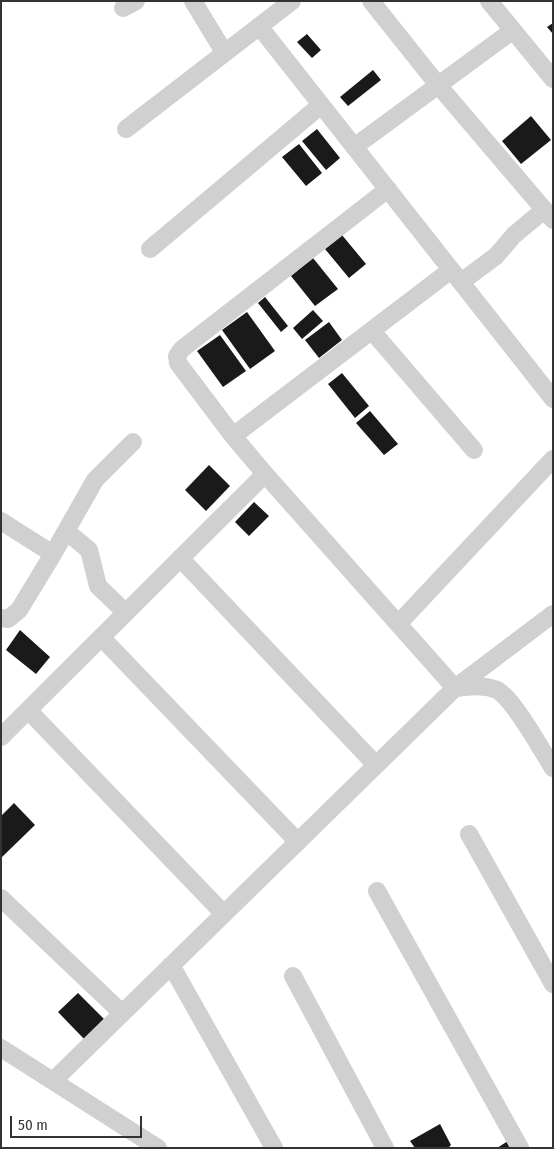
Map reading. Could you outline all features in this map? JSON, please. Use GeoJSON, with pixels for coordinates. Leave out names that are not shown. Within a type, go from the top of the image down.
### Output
{"type":"FeatureCollection","features":[{"type":"Feature","properties":{"kind":"street"},"geometry":{"type":"LineString","coordinates":[[193,1],[224,52]]}},
{"type":"Feature","properties":{"kind":"street"},"geometry":{"type":"LineString","coordinates":[[126,129],[292,1]]}},
{"type":"Feature","properties":{"kind":"street"},"geometry":{"type":"LineString","coordinates":[[233,436],[372,331],[456,276],[496,256],[514,235],[548,215],[438,85],[371,1]]}},
{"type":"Feature","properties":{"kind":"street"},"geometry":{"type":"LineString","coordinates":[[490,1],[512,31],[553,79]]}},
{"type":"Feature","properties":{"kind":"street"},"geometry":{"type":"LineString","coordinates":[[259,26],[553,399]]}},
{"type":"Feature","properties":{"kind":"street"},"geometry":{"type":"LineString","coordinates":[[354,147],[512,31]]}},
{"type":"Feature","properties":{"kind":"street"},"geometry":{"type":"LineString","coordinates":[[150,249],[321,105]]}},
{"type":"Feature","properties":{"kind":"street"},"geometry":{"type":"LineString","coordinates":[[388,189],[182,349],[177,356],[178,363],[233,436],[455,688]]}},
{"type":"Feature","properties":{"kind":"street"},"geometry":{"type":"LineString","coordinates":[[372,331],[474,450]]}},
{"type":"Feature","properties":{"kind":"street"},"geometry":{"type":"LineString","coordinates":[[1,618],[8,619],[19,610],[95,480],[133,442]]}},
{"type":"Feature","properties":{"kind":"street"},"geometry":{"type":"LineString","coordinates":[[398,624],[553,459]]}},
{"type":"Feature","properties":{"kind":"street"},"geometry":{"type":"LineString","coordinates":[[1,737],[265,474]]}},
{"type":"Feature","properties":{"kind":"street"},"geometry":{"type":"LineString","coordinates":[[1,521],[53,554]]}},
{"type":"Feature","properties":{"kind":"street"},"geometry":{"type":"LineString","coordinates":[[66,532],[89,550],[98,586],[126,612]]}},
{"type":"Feature","properties":{"kind":"street"},"geometry":{"type":"LineString","coordinates":[[180,558],[376,765]]}},
{"type":"Feature","properties":{"kind":"street"},"geometry":{"type":"LineString","coordinates":[[53,1081],[455,688],[553,614]]}},
{"type":"Feature","properties":{"kind":"street"},"geometry":{"type":"LineString","coordinates":[[101,637],[298,842]]}},
{"type":"Feature","properties":{"kind":"street"},"geometry":{"type":"LineString","coordinates":[[455,688],[477,686],[498,690],[512,705],[553,768]]}},
{"type":"Feature","properties":{"kind":"street"},"geometry":{"type":"LineString","coordinates":[[28,710],[224,914]]}},
{"type":"Feature","properties":{"kind":"street"},"geometry":{"type":"LineString","coordinates":[[469,834],[553,984]]}},
{"type":"Feature","properties":{"kind":"street"},"geometry":{"type":"LineString","coordinates":[[377,892],[520,1148]]}},
{"type":"Feature","properties":{"kind":"street"},"geometry":{"type":"LineString","coordinates":[[1,898],[122,1013]]}},
{"type":"Feature","properties":{"kind":"street"},"geometry":{"type":"LineString","coordinates":[[171,965],[274,1148]]}},
{"type":"Feature","properties":{"kind":"street"},"geometry":{"type":"LineString","coordinates":[[292,976],[385,1148]]}},
{"type":"Feature","properties":{"kind":"street"},"geometry":{"type":"LineString","coordinates":[[1,1048],[158,1148]]}},
{"type":"Feature","properties":{"kind":"building"},"geometry":{"type":"Polygon","coordinates":[[[553,23],[553,34],[547,27],[553,23]]]}},
{"type":"Feature","properties":{"kind":"building"},"geometry":{"type":"Polygon","coordinates":[[[307,34],[321,50],[312,58],[297,42],[307,34]]]}},
{"type":"Feature","properties":{"kind":"building"},"geometry":{"type":"Polygon","coordinates":[[[373,70],[381,80],[348,106],[340,97],[373,70]]]}},
{"type":"Feature","properties":{"kind":"building"},"geometry":{"type":"Polygon","coordinates":[[[531,116],[551,140],[521,164],[502,141],[531,116]]]}},
{"type":"Feature","properties":{"kind":"building"},"geometry":{"type":"Polygon","coordinates":[[[317,129],[340,158],[326,170],[302,141],[317,129]]]}},
{"type":"Feature","properties":{"kind":"building"},"geometry":{"type":"Polygon","coordinates":[[[299,144],[322,173],[306,186],[282,157],[299,144]]]}},
{"type":"Feature","properties":{"kind":"building"},"geometry":{"type":"Polygon","coordinates":[[[342,235],[366,264],[349,278],[325,249],[342,235]]]}},
{"type":"Feature","properties":{"kind":"building"},"geometry":{"type":"Polygon","coordinates":[[[313,258],[338,289],[315,306],[291,276],[313,258]]]}},
{"type":"Feature","properties":{"kind":"building"},"geometry":{"type":"Polygon","coordinates":[[[265,297],[288,326],[281,332],[258,303],[265,297]]]}},
{"type":"Feature","properties":{"kind":"building"},"geometry":{"type":"Polygon","coordinates":[[[313,310],[323,321],[302,339],[293,328],[313,310]]]}},
{"type":"Feature","properties":{"kind":"building"},"geometry":{"type":"Polygon","coordinates":[[[247,312],[275,351],[250,369],[222,330],[247,312]]]}},
{"type":"Feature","properties":{"kind":"building"},"geometry":{"type":"Polygon","coordinates":[[[329,322],[342,340],[319,358],[305,340],[329,322]]]}},
{"type":"Feature","properties":{"kind":"building"},"geometry":{"type":"Polygon","coordinates":[[[220,335],[246,371],[223,387],[197,351],[220,335]]]}},
{"type":"Feature","properties":{"kind":"building"},"geometry":{"type":"Polygon","coordinates":[[[342,373],[369,406],[355,418],[328,384],[342,373]]]}},
{"type":"Feature","properties":{"kind":"building"},"geometry":{"type":"Polygon","coordinates":[[[370,411],[398,444],[384,455],[356,423],[370,411]]]}},
{"type":"Feature","properties":{"kind":"building"},"geometry":{"type":"Polygon","coordinates":[[[209,465],[230,486],[206,511],[185,490],[209,465]]]}},
{"type":"Feature","properties":{"kind":"building"},"geometry":{"type":"Polygon","coordinates":[[[254,502],[269,516],[249,536],[235,522],[254,502]]]}},
{"type":"Feature","properties":{"kind":"building"},"geometry":{"type":"Polygon","coordinates":[[[20,630],[50,657],[36,674],[6,650],[20,630]]]}},
{"type":"Feature","properties":{"kind":"building"},"geometry":{"type":"Polygon","coordinates":[[[14,803],[35,825],[1,858],[1,816],[14,803]]]}},
{"type":"Feature","properties":{"kind":"building"},"geometry":{"type":"Polygon","coordinates":[[[78,993],[105,1020],[85,1040],[58,1012],[78,993]]]}},
{"type":"Feature","properties":{"kind":"building"},"geometry":{"type":"Polygon","coordinates":[[[440,1124],[451,1145],[448,1148],[415,1148],[410,1141],[440,1124]]]}},
{"type":"Feature","properties":{"kind":"building"},"geometry":{"type":"Polygon","coordinates":[[[508,1141],[512,1148],[497,1148],[508,1141]]]}}]}
